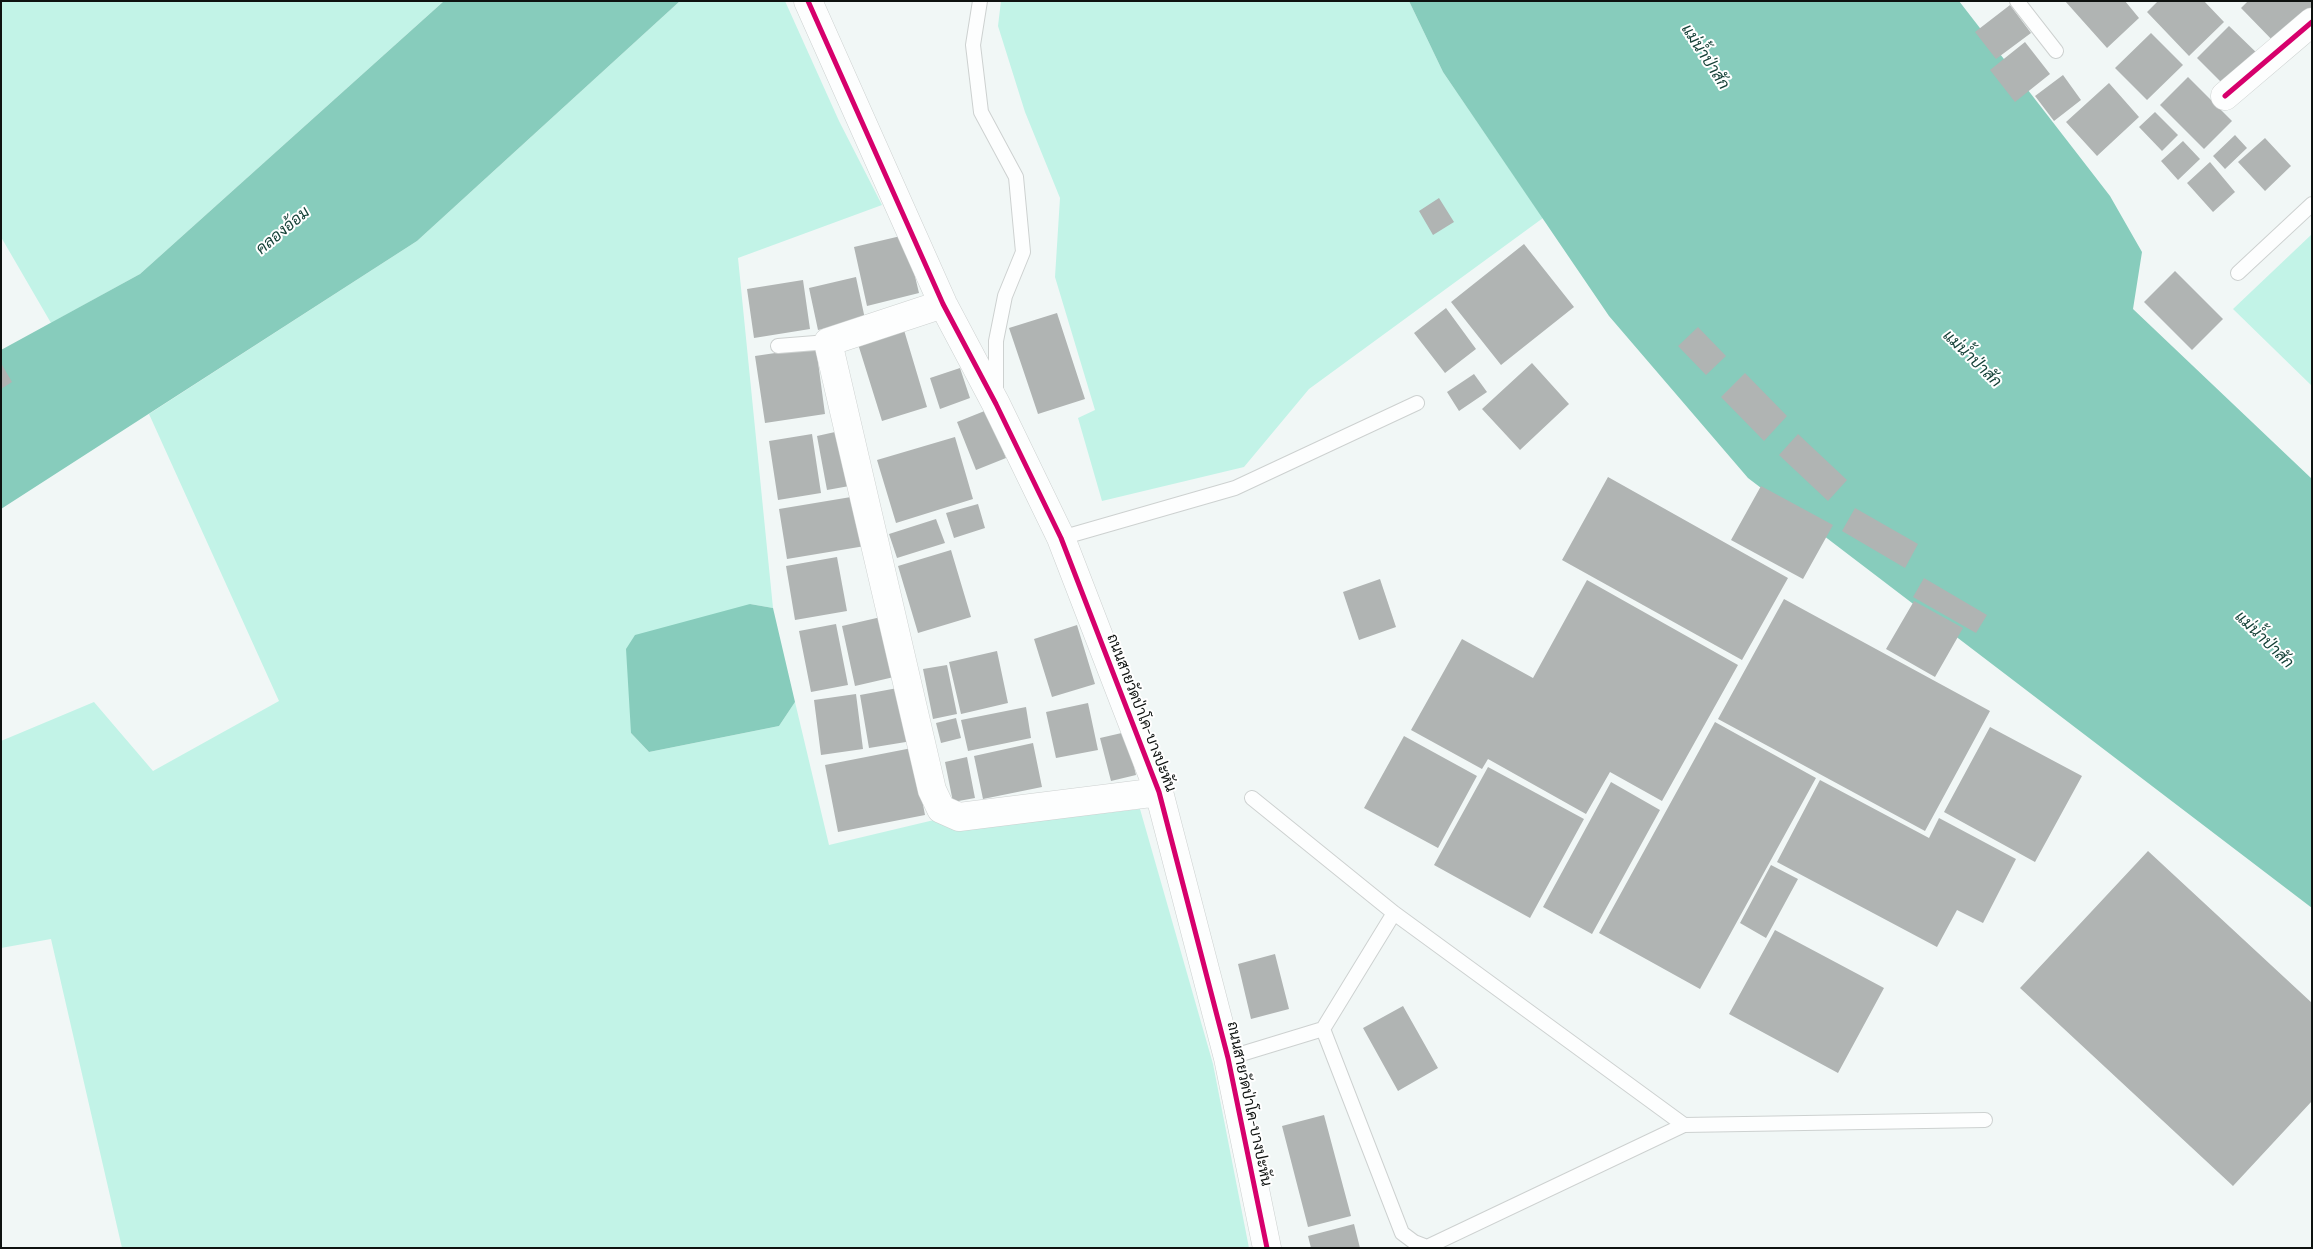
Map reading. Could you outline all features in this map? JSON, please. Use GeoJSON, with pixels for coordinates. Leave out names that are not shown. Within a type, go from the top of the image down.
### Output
{"type":"FeatureCollection","features":[{"type":"Feature","properties":{"kind":"street","name":"ถนนสายวัดป่าโค-บางปะหัน"},"geometry":{"type":"LineString","coordinates":[[808,1],[943,304],[996,404],[1061,538],[1158,792],[1228,1058],[1266,1248]]}},
{"type":"Feature","properties":{"kind":"street"},"geometry":{"type":"LineString","coordinates":[[2225,96],[2312,22]]}},
{"type":"Feature","properties":{"kind":"street"},"geometry":{"type":"LineString","coordinates":[[943,304],[828,342],[932,790],[941,809],[959,817],[1158,792]]}},
{"type":"Feature","properties":{"kind":"lane"},"geometry":{"type":"LineString","coordinates":[[980,1],[973,45],[981,112],[1016,177],[1023,252],[1005,296],[996,341],[996,404]]}},
{"type":"Feature","properties":{"kind":"lane"},"geometry":{"type":"LineString","coordinates":[[2017,1],[2056,51]]}},
{"type":"Feature","properties":{"kind":"lane"},"geometry":{"type":"LineString","coordinates":[[2238,273],[2312,204]]}},
{"type":"Feature","properties":{"kind":"lane"},"geometry":{"type":"LineString","coordinates":[[778,346],[828,342]]}},
{"type":"Feature","properties":{"kind":"lane"},"geometry":{"type":"LineString","coordinates":[[1061,538],[1235,488],[1417,403]]}},
{"type":"Feature","properties":{"kind":"lane"},"geometry":{"type":"LineString","coordinates":[[1252,798],[1394,913],[1684,1125]]}},
{"type":"Feature","properties":{"kind":"lane"},"geometry":{"type":"LineString","coordinates":[[1228,1058],[1323,1030],[1394,913]]}},
{"type":"Feature","properties":{"kind":"lane"},"geometry":{"type":"LineString","coordinates":[[1323,1030],[1402,1233],[1414,1242],[1427,1247],[1684,1125],[1985,1120]]}},
{"type":"Feature","properties":{"kind":"shaded area"},"geometry":{"type":"Polygon","coordinates":[[[1,1],[444,1],[140,274],[51,323],[1,237],[1,1]]]}},
{"type":"Feature","properties":{"kind":"shaded area"},"geometry":{"type":"Polygon","coordinates":[[[680,1],[785,1],[839,121],[882,205],[738,258],[773,608],[750,604],[631,733],[649,752],[779,726],[795,702],[829,845],[934,820],[971,828],[1140,809],[1213,1064],[1249,1248],[122,1248],[51,939],[1,948],[1,741],[94,702],[153,771],[279,701],[149,414],[417,241],[680,1]]]}},
{"type":"Feature","properties":{"kind":"shaded area"},"geometry":{"type":"Polygon","coordinates":[[[1001,1],[1409,1],[1443,72],[1543,218],[1309,389],[1244,467],[1102,501],[1078,418],[1095,410],[1055,277],[1060,198],[1025,112],[998,26],[1001,1]]]}},
{"type":"Feature","properties":{"kind":"shaded area"},"geometry":{"type":"Polygon","coordinates":[[[2312,234],[2312,386],[2233,309],[2312,234]]]}},
{"type":"Feature","properties":{"kind":"water","name":"คลองอ้อม"},"geometry":{"type":"Polygon","coordinates":[[[444,1],[680,1],[417,241],[1,509],[1,350],[140,274],[444,1]]]}},
{"type":"Feature","properties":{"kind":"water","name":"แม่น้ำป่าสัก"},"geometry":{"type":"Polygon","coordinates":[[[1409,1],[1959,1],[2110,196],[2142,252],[2133,309],[2312,479],[2312,908],[1748,478],[1609,316],[1443,72],[1409,1]]]}},
{"type":"Feature","properties":{"kind":"water"},"geometry":{"type":"Polygon","coordinates":[[[750,604],[773,608],[795,702],[779,726],[649,752],[631,733],[626,649],[635,635],[750,604]]]}},
{"type":"Feature","properties":{"kind":"building"},"geometry":{"type":"Polygon","coordinates":[[[2065,1],[2125,1],[2139,18],[2107,48],[2065,1]]]}},
{"type":"Feature","properties":{"kind":"building"},"geometry":{"type":"Polygon","coordinates":[[[2158,1],[2204,1],[2224,22],[2189,56],[2147,12],[2158,1]]]}},
{"type":"Feature","properties":{"kind":"building"},"geometry":{"type":"Polygon","coordinates":[[[2248,1],[2312,1],[2312,12],[2278,46],[2241,8],[2248,1]]]}},
{"type":"Feature","properties":{"kind":"building"},"geometry":{"type":"Polygon","coordinates":[[[2010,5],[2031,33],[1996,59],[1975,32],[2010,5]]]}},
{"type":"Feature","properties":{"kind":"building"},"geometry":{"type":"Polygon","coordinates":[[[2229,26],[2261,57],[2229,90],[2197,58],[2229,26]]]}},
{"type":"Feature","properties":{"kind":"building"},"geometry":{"type":"Polygon","coordinates":[[[2151,33],[2183,65],[2147,100],[2115,68],[2151,33]]]}},
{"type":"Feature","properties":{"kind":"building"},"geometry":{"type":"Polygon","coordinates":[[[2025,42],[2050,74],[2015,102],[1990,70],[2025,42]]]}},
{"type":"Feature","properties":{"kind":"building"},"geometry":{"type":"Polygon","coordinates":[[[2063,75],[2081,100],[2054,121],[2035,96],[2063,75]]]}},
{"type":"Feature","properties":{"kind":"building"},"geometry":{"type":"Polygon","coordinates":[[[2188,77],[2232,121],[2204,149],[2160,105],[2188,77]]]}},
{"type":"Feature","properties":{"kind":"building"},"geometry":{"type":"Polygon","coordinates":[[[2109,83],[2139,117],[2097,156],[2066,122],[2109,83]]]}},
{"type":"Feature","properties":{"kind":"building"},"geometry":{"type":"Polygon","coordinates":[[[2155,112],[2178,135],[2162,151],[2139,127],[2155,112]]]}},
{"type":"Feature","properties":{"kind":"building"},"geometry":{"type":"Polygon","coordinates":[[[2235,135],[2247,148],[2225,169],[2213,156],[2235,135]]]}},
{"type":"Feature","properties":{"kind":"building"},"geometry":{"type":"Polygon","coordinates":[[[2265,138],[2291,166],[2265,191],[2238,162],[2265,138]]]}},
{"type":"Feature","properties":{"kind":"building"},"geometry":{"type":"Polygon","coordinates":[[[2183,141],[2200,159],[2178,180],[2161,161],[2183,141]]]}},
{"type":"Feature","properties":{"kind":"building"},"geometry":{"type":"Polygon","coordinates":[[[2210,162],[2235,192],[2213,212],[2187,183],[2210,162]]]}},
{"type":"Feature","properties":{"kind":"building"},"geometry":{"type":"Polygon","coordinates":[[[1439,198],[1454,222],[1433,235],[1419,211],[1439,198]]]}},
{"type":"Feature","properties":{"kind":"building"},"geometry":{"type":"Polygon","coordinates":[[[905,235],[919,293],[867,306],[854,247],[905,235]]]}},
{"type":"Feature","properties":{"kind":"building"},"geometry":{"type":"Polygon","coordinates":[[[1524,244],[1574,307],[1501,365],[1451,302],[1524,244]]]}},
{"type":"Feature","properties":{"kind":"building"},"geometry":{"type":"Polygon","coordinates":[[[2175,271],[2223,319],[2192,350],[2144,302],[2175,271]]]}},
{"type":"Feature","properties":{"kind":"building"},"geometry":{"type":"Polygon","coordinates":[[[856,277],[865,319],[818,330],[809,288],[856,277]]]}},
{"type":"Feature","properties":{"kind":"building"},"geometry":{"type":"Polygon","coordinates":[[[803,280],[810,329],[754,338],[747,289],[803,280]]]}},
{"type":"Feature","properties":{"kind":"building"},"geometry":{"type":"Polygon","coordinates":[[[1446,308],[1476,349],[1445,373],[1414,333],[1446,308]]]}},
{"type":"Feature","properties":{"kind":"building"},"geometry":{"type":"Polygon","coordinates":[[[1057,313],[1085,399],[1038,414],[1009,328],[1057,313]]]}},
{"type":"Feature","properties":{"kind":"building"},"geometry":{"type":"Polygon","coordinates":[[[1698,327],[1726,356],[1706,375],[1678,346],[1698,327]]]}},
{"type":"Feature","properties":{"kind":"building"},"geometry":{"type":"Polygon","coordinates":[[[904,330],[927,407],[882,421],[858,344],[904,330]]]}},
{"type":"Feature","properties":{"kind":"building"},"geometry":{"type":"Polygon","coordinates":[[[816,347],[825,414],[765,423],[755,356],[816,347]]]}},
{"type":"Feature","properties":{"kind":"building"},"geometry":{"type":"Polygon","coordinates":[[[1,363],[12,382],[1,389],[1,363]]]}},
{"type":"Feature","properties":{"kind":"building"},"geometry":{"type":"Polygon","coordinates":[[[1532,363],[1569,404],[1520,450],[1482,409],[1532,363]]]}},
{"type":"Feature","properties":{"kind":"building"},"geometry":{"type":"Polygon","coordinates":[[[960,368],[970,398],[940,409],[930,378],[960,368]]]}},
{"type":"Feature","properties":{"kind":"building"},"geometry":{"type":"Polygon","coordinates":[[[1745,373],[1787,416],[1764,441],[1721,397],[1745,373]]]}},
{"type":"Feature","properties":{"kind":"building"},"geometry":{"type":"Polygon","coordinates":[[[1474,374],[1487,392],[1459,411],[1447,392],[1474,374]]]}},
{"type":"Feature","properties":{"kind":"building"},"geometry":{"type":"Polygon","coordinates":[[[987,410],[1006,458],[976,470],[957,422],[987,410]]]}},
{"type":"Feature","properties":{"kind":"building"},"geometry":{"type":"Polygon","coordinates":[[[844,430],[855,485],[827,490],[817,436],[844,430]]]}},
{"type":"Feature","properties":{"kind":"building"},"geometry":{"type":"Polygon","coordinates":[[[812,434],[821,493],[778,500],[769,441],[812,434]]]}},
{"type":"Feature","properties":{"kind":"building"},"geometry":{"type":"Polygon","coordinates":[[[1798,434],[1847,480],[1828,501],[1779,455],[1798,434]]]}},
{"type":"Feature","properties":{"kind":"building"},"geometry":{"type":"Polygon","coordinates":[[[955,437],[973,499],[896,523],[877,460],[955,437]]]}},
{"type":"Feature","properties":{"kind":"building"},"geometry":{"type":"Polygon","coordinates":[[[1608,477],[1788,578],[1742,660],[1562,560],[1608,477]]]}},
{"type":"Feature","properties":{"kind":"building"},"geometry":{"type":"Polygon","coordinates":[[[1761,486],[1833,525],[1803,579],[1731,540],[1761,486]]]}},
{"type":"Feature","properties":{"kind":"building"},"geometry":{"type":"Polygon","coordinates":[[[857,496],[865,546],[787,559],[779,509],[857,496]]]}},
{"type":"Feature","properties":{"kind":"building"},"geometry":{"type":"Polygon","coordinates":[[[978,504],[985,528],[954,538],[946,513],[978,504]]]}},
{"type":"Feature","properties":{"kind":"building"},"geometry":{"type":"Polygon","coordinates":[[[1855,508],[1918,544],[1905,568],[1842,531],[1855,508]]]}},
{"type":"Feature","properties":{"kind":"building"},"geometry":{"type":"Polygon","coordinates":[[[936,519],[945,543],[897,558],[889,534],[936,519]]]}},
{"type":"Feature","properties":{"kind":"building"},"geometry":{"type":"Polygon","coordinates":[[[951,550],[971,617],[918,633],[898,566],[951,550]]]}},
{"type":"Feature","properties":{"kind":"building"},"geometry":{"type":"Polygon","coordinates":[[[837,557],[847,611],[795,620],[786,566],[837,557]]]}},
{"type":"Feature","properties":{"kind":"building"},"geometry":{"type":"Polygon","coordinates":[[[1924,578],[1987,615],[1976,633],[1913,597],[1924,578]]]}},
{"type":"Feature","properties":{"kind":"building"},"geometry":{"type":"Polygon","coordinates":[[[1380,579],[1396,627],[1359,640],[1343,592],[1380,579]]]}},
{"type":"Feature","properties":{"kind":"building"},"geometry":{"type":"Polygon","coordinates":[[[1587,580],[1738,665],[1662,801],[1610,772],[1586,814],[1488,759],[1482,769],[1411,730],[1462,639],[1533,678],[1587,580]]]}},
{"type":"Feature","properties":{"kind":"building"},"geometry":{"type":"Polygon","coordinates":[[[1784,599],[1990,711],[1925,831],[1718,719],[1784,599]]]}},
{"type":"Feature","properties":{"kind":"building"},"geometry":{"type":"Polygon","coordinates":[[[1914,601],[1963,628],[1935,677],[1886,649],[1914,601]]]}},
{"type":"Feature","properties":{"kind":"building"},"geometry":{"type":"Polygon","coordinates":[[[881,617],[894,677],[855,686],[842,626],[881,617]]]}},
{"type":"Feature","properties":{"kind":"building"},"geometry":{"type":"Polygon","coordinates":[[[836,624],[848,685],[811,692],[799,631],[836,624]]]}},
{"type":"Feature","properties":{"kind":"building"},"geometry":{"type":"Polygon","coordinates":[[[1077,625],[1095,684],[1052,697],[1034,639],[1077,625]]]}},
{"type":"Feature","properties":{"kind":"building"},"geometry":{"type":"Polygon","coordinates":[[[997,651],[1008,703],[961,714],[949,662],[997,651]]]}},
{"type":"Feature","properties":{"kind":"building"},"geometry":{"type":"Polygon","coordinates":[[[947,665],[957,714],[933,719],[923,669],[947,665]]]}},
{"type":"Feature","properties":{"kind":"building"},"geometry":{"type":"Polygon","coordinates":[[[903,687],[912,741],[869,748],[860,695],[903,687]]]}},
{"type":"Feature","properties":{"kind":"building"},"geometry":{"type":"Polygon","coordinates":[[[856,694],[863,749],[821,755],[814,700],[856,694]]]}},
{"type":"Feature","properties":{"kind":"building"},"geometry":{"type":"Polygon","coordinates":[[[1088,703],[1098,750],[1056,758],[1046,712],[1088,703]]]}},
{"type":"Feature","properties":{"kind":"building"},"geometry":{"type":"Polygon","coordinates":[[[1026,707],[1031,738],[968,751],[961,720],[1026,707]]]}},
{"type":"Feature","properties":{"kind":"building"},"geometry":{"type":"Polygon","coordinates":[[[956,718],[961,738],[941,743],[936,723],[956,718]]]}},
{"type":"Feature","properties":{"kind":"building"},"geometry":{"type":"Polygon","coordinates":[[[1715,722],[1816,778],[1700,989],[1599,933],[1715,722]]]}},
{"type":"Feature","properties":{"kind":"building"},"geometry":{"type":"Polygon","coordinates":[[[1990,727],[2082,776],[2035,862],[1944,812],[1990,727]]]}},
{"type":"Feature","properties":{"kind":"building"},"geometry":{"type":"Polygon","coordinates":[[[1126,732],[1136,775],[1111,781],[1100,738],[1126,732]]]}},
{"type":"Feature","properties":{"kind":"building"},"geometry":{"type":"Polygon","coordinates":[[[1404,736],[1477,776],[1438,848],[1364,808],[1404,736]]]}},
{"type":"Feature","properties":{"kind":"building"},"geometry":{"type":"Polygon","coordinates":[[[1033,743],[1042,787],[983,799],[974,756],[1033,743]]]}},
{"type":"Feature","properties":{"kind":"building"},"geometry":{"type":"Polygon","coordinates":[[[912,748],[925,815],[838,832],[825,765],[912,748]]]}},
{"type":"Feature","properties":{"kind":"building"},"geometry":{"type":"Polygon","coordinates":[[[967,757],[975,798],[953,802],[945,762],[967,757]]]}},
{"type":"Feature","properties":{"kind":"building"},"geometry":{"type":"Polygon","coordinates":[[[1488,767],[1584,819],[1530,918],[1434,865],[1488,767]]]}},
{"type":"Feature","properties":{"kind":"building"},"geometry":{"type":"Polygon","coordinates":[[[1820,780],[1929,838],[1939,818],[2016,859],[1983,923],[1957,910],[1937,947],[1777,862],[1820,780]]]}},
{"type":"Feature","properties":{"kind":"building"},"geometry":{"type":"Polygon","coordinates":[[[1611,782],[1660,810],[1592,934],[1543,907],[1611,782]]]}},
{"type":"Feature","properties":{"kind":"building"},"geometry":{"type":"Polygon","coordinates":[[[2148,851],[2312,1003],[2312,1101],[2233,1186],[2020,988],[2148,851]]]}},
{"type":"Feature","properties":{"kind":"building"},"geometry":{"type":"Polygon","coordinates":[[[1771,865],[1798,879],[1766,938],[1740,923],[1771,865]]]}},
{"type":"Feature","properties":{"kind":"building"},"geometry":{"type":"Polygon","coordinates":[[[1775,930],[1884,988],[1838,1073],[1729,1014],[1775,930]]]}},
{"type":"Feature","properties":{"kind":"building"},"geometry":{"type":"Polygon","coordinates":[[[1275,954],[1289,1009],[1251,1019],[1238,964],[1275,954]]]}},
{"type":"Feature","properties":{"kind":"building"},"geometry":{"type":"Polygon","coordinates":[[[1403,1006],[1438,1068],[1398,1091],[1363,1028],[1403,1006]]]}},
{"type":"Feature","properties":{"kind":"building"},"geometry":{"type":"Polygon","coordinates":[[[1324,1115],[1351,1216],[1308,1227],[1282,1126],[1324,1115]]]}},
{"type":"Feature","properties":{"kind":"building"},"geometry":{"type":"Polygon","coordinates":[[[1354,1224],[1360,1248],[1311,1248],[1308,1236],[1354,1224]]]}},
{"type":"Feature","properties":{"kind":"cycle path"},"geometry":{"type":"LineString","coordinates":[[808,1],[943,304],[996,404],[1061,538],[1159,792],[1228,1058],[1267,1248]]}},
{"type":"Feature","properties":{"kind":"cycle path"},"geometry":{"type":"LineString","coordinates":[[2225,96],[2312,22]]}}]}
